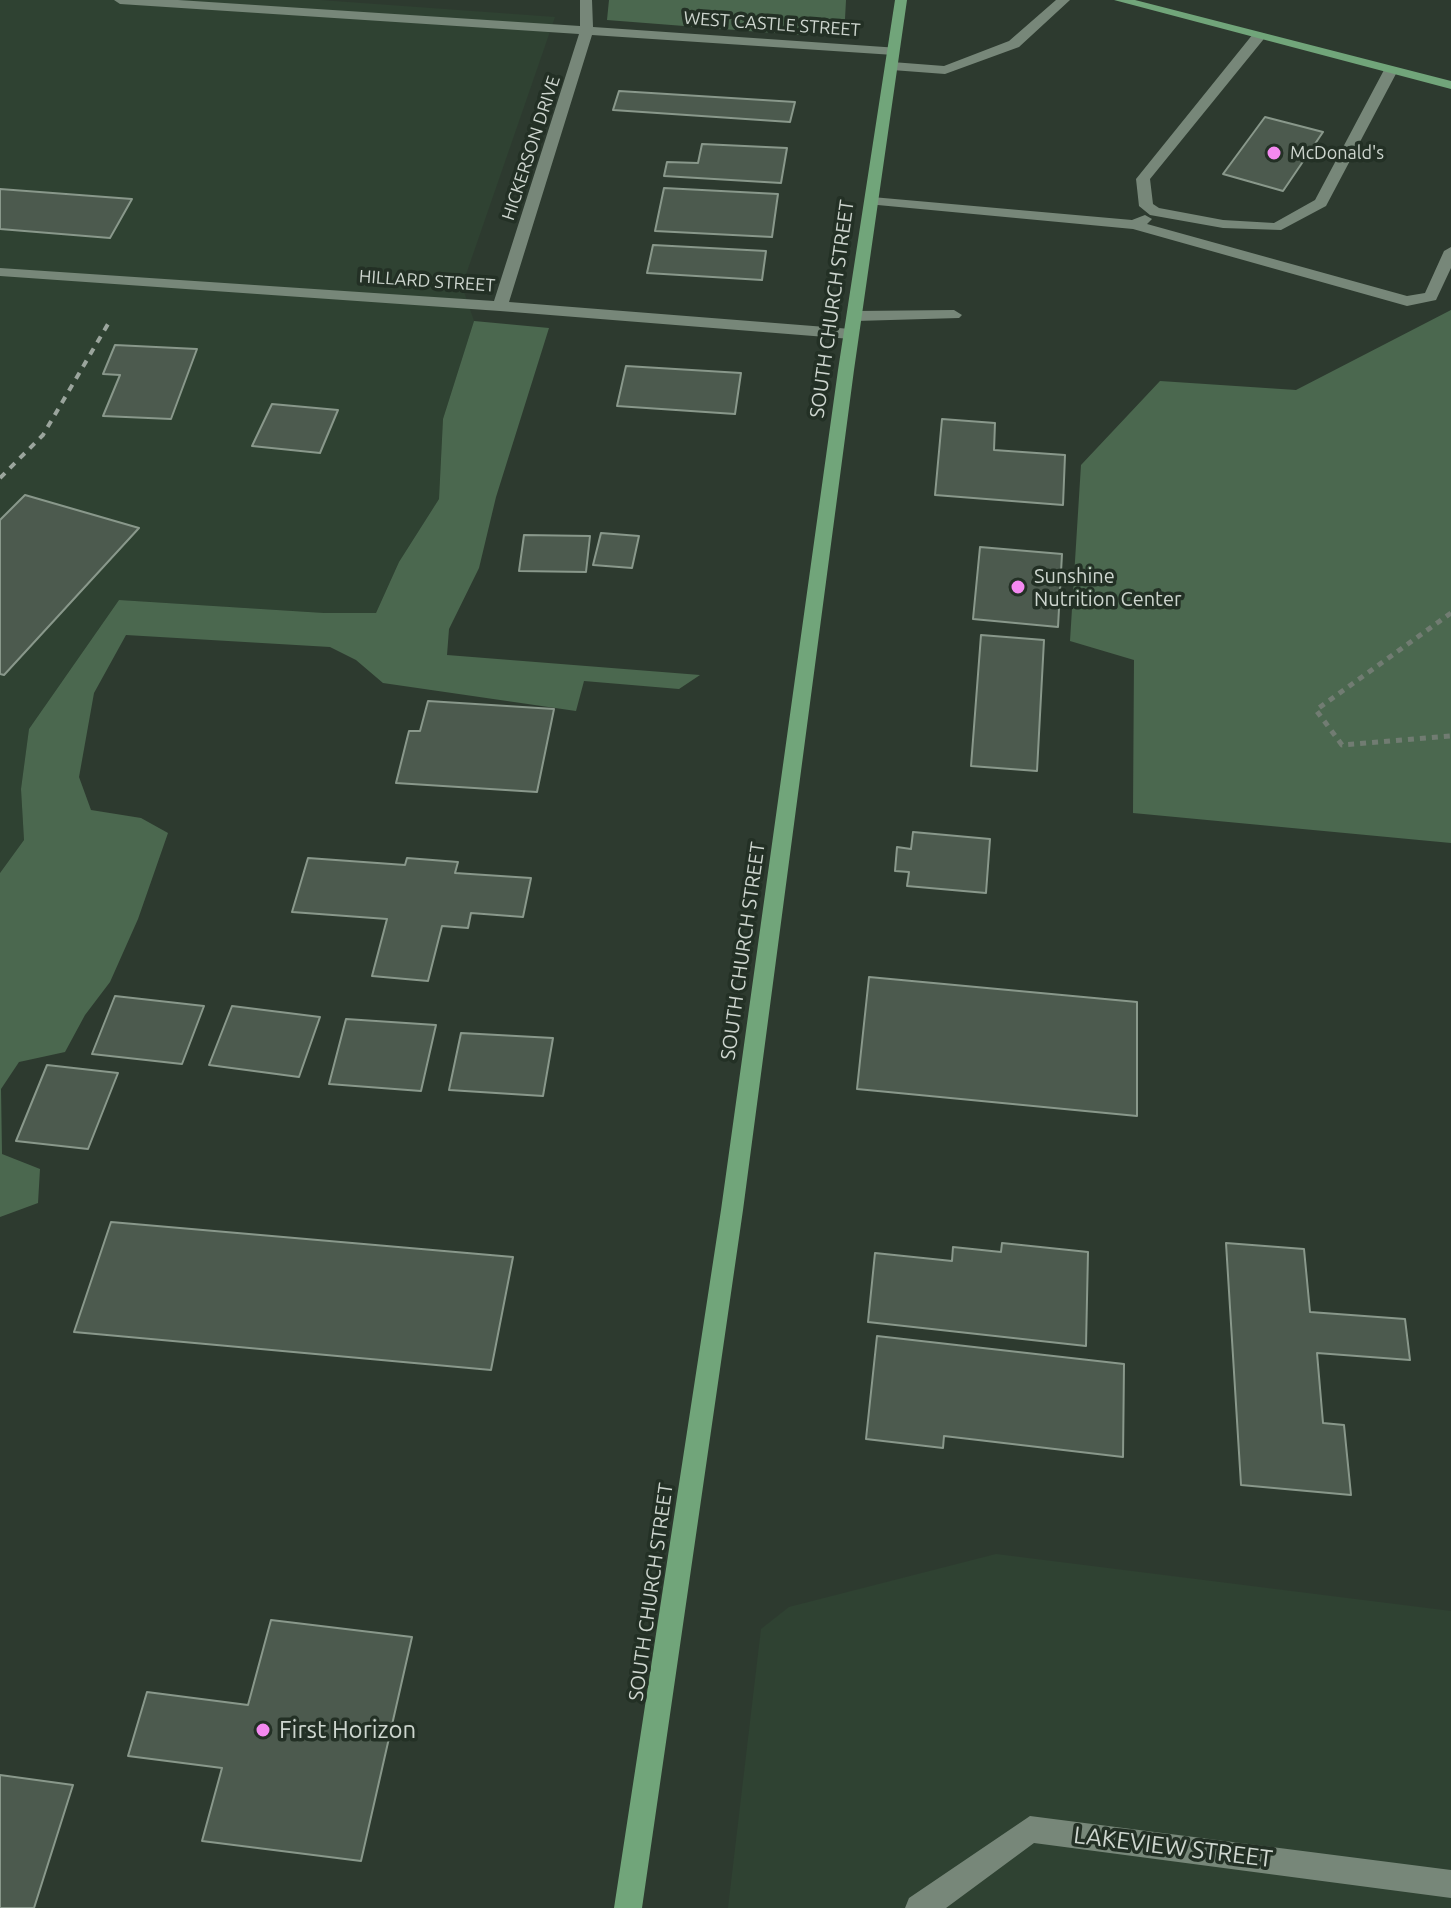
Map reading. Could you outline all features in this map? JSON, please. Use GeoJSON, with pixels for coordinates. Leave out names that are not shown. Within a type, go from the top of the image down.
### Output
{"type":"FeatureCollection","features":[{"type":"Feature","properties":{"kind":"main road","name":"SOUTH CHURCH STREET"},"geometry":{"type":"LineString","coordinates":[[628,1908],[732,1210],[901,0]]}},
{"type":"Feature","properties":{"kind":"main road"},"geometry":{"type":"LineString","coordinates":[[1120,0],[1451,85]]}},
{"type":"Feature","properties":{"kind":"street","name":"WEST CASTLE STREET"},"geometry":{"type":"LineString","coordinates":[[120,0],[894,51]]}},
{"type":"Feature","properties":{"kind":"street","name":"HICKERSON DRIVE"},"geometry":{"type":"LineString","coordinates":[[500,306],[587,30],[586,0]]}},
{"type":"Feature","properties":{"kind":"street"},"geometry":{"type":"LineString","coordinates":[[892,66],[945,70],[1000,50],[1014,44],[1064,0]]}},
{"type":"Feature","properties":{"kind":"street"},"geometry":{"type":"LineString","coordinates":[[1258,37],[1143,179],[1146,206],[1155,212],[1223,224],[1276,227],[1321,203],[1391,70]]}},
{"type":"Feature","properties":{"kind":"street"},"geometry":{"type":"LineString","coordinates":[[872,201],[1134,225],[1407,301],[1431,297],[1451,251]]}},
{"type":"Feature","properties":{"kind":"street"},"geometry":{"type":"LineString","coordinates":[[1134,225],[1155,212]]}},
{"type":"Feature","properties":{"kind":"street","name":"HILLARD STREET"},"geometry":{"type":"LineString","coordinates":[[0,272],[500,306],[854,325],[954,315]]}},
{"type":"Feature","properties":{"kind":"street","name":"LAKEVIEW STREET"},"geometry":{"type":"LineString","coordinates":[[919,1908],[1030,1829],[1451,1884]]}},
{"type":"Feature","properties":{"kind":"path"},"geometry":{"type":"LineString","coordinates":[[1451,613],[1316,710],[1342,745],[1451,736]]}},
{"type":"Feature","properties":{"kind":"shaded area"},"geometry":{"type":"Polygon","coordinates":[[[0,0],[320,0],[555,17],[462,286],[474,321],[443,419],[439,499],[399,562],[376,613],[324,613],[119,600],[29,729],[21,789],[24,840],[0,873],[0,0]]]}},
{"type":"Feature","properties":{"kind":"shaded area"},"geometry":{"type":"Polygon","coordinates":[[[609,0],[846,0],[845,19],[828,31],[800,35],[607,20],[609,0]]]}},
{"type":"Feature","properties":{"kind":"shaded area"},"geometry":{"type":"Polygon","coordinates":[[[1451,310],[1451,843],[1133,813],[1134,660],[1070,641],[1081,465],[1160,381],[1296,390],[1451,310]]]}},
{"type":"Feature","properties":{"kind":"shaded area"},"geometry":{"type":"Polygon","coordinates":[[[474,321],[549,328],[496,497],[479,568],[449,629],[447,655],[700,675],[679,689],[584,681],[576,711],[383,683],[356,660],[330,647],[126,635],[94,693],[79,777],[91,810],[141,818],[168,833],[138,919],[110,982],[85,1015],[65,1052],[19,1062],[1,1089],[2,1154],[40,1169],[38,1203],[0,1217],[0,873],[24,840],[21,789],[29,729],[119,600],[324,613],[376,613],[399,562],[439,499],[443,419],[474,321]]]}},
{"type":"Feature","properties":{"kind":"shaded area"},"geometry":{"type":"Polygon","coordinates":[[[996,1554],[1451,1611],[1451,1908],[728,1908],[761,1629],[789,1607],[996,1554]]]}},
{"type":"Feature","properties":{"kind":"building"},"geometry":{"type":"Polygon","coordinates":[[[619,91],[795,102],[790,122],[613,110],[619,91]]]}},
{"type":"Feature","properties":{"kind":"building","name":"McDonald's"},"geometry":{"type":"Polygon","coordinates":[[[1265,117],[1323,132],[1283,191],[1223,174],[1265,117]]]}},
{"type":"Feature","properties":{"kind":"building"},"geometry":{"type":"Polygon","coordinates":[[[702,144],[787,148],[781,183],[664,176],[667,162],[698,163],[702,144]]]}},
{"type":"Feature","properties":{"kind":"building"},"geometry":{"type":"Polygon","coordinates":[[[664,188],[778,194],[772,237],[655,231],[664,188]]]}},
{"type":"Feature","properties":{"kind":"building"},"geometry":{"type":"Polygon","coordinates":[[[0,189],[132,199],[110,238],[0,229],[0,189]]]}},
{"type":"Feature","properties":{"kind":"building"},"geometry":{"type":"Polygon","coordinates":[[[653,245],[766,251],[762,280],[647,273],[653,245]]]}},
{"type":"Feature","properties":{"kind":"building"},"geometry":{"type":"Polygon","coordinates":[[[115,345],[197,349],[171,419],[103,416],[120,375],[103,374],[115,345]]]}},
{"type":"Feature","properties":{"kind":"building"},"geometry":{"type":"Polygon","coordinates":[[[626,366],[741,373],[735,414],[617,406],[626,366]]]}},
{"type":"Feature","properties":{"kind":"building"},"geometry":{"type":"Polygon","coordinates":[[[272,404],[338,410],[320,453],[252,446],[272,404]]]}},
{"type":"Feature","properties":{"kind":"building"},"geometry":{"type":"Polygon","coordinates":[[[942,419],[995,423],[994,450],[1065,455],[1063,505],[935,495],[942,419]]]}},
{"type":"Feature","properties":{"kind":"building"},"geometry":{"type":"Polygon","coordinates":[[[25,495],[139,528],[4,675],[0,674],[0,520],[25,495]]]}},
{"type":"Feature","properties":{"kind":"building"},"geometry":{"type":"Polygon","coordinates":[[[601,533],[639,536],[632,568],[593,565],[601,533]]]}},
{"type":"Feature","properties":{"kind":"building"},"geometry":{"type":"Polygon","coordinates":[[[524,535],[590,536],[586,572],[519,571],[524,535]]]}},
{"type":"Feature","properties":{"kind":"building","name":"Sunshine Nutrition Center"},"geometry":{"type":"Polygon","coordinates":[[[980,547],[1062,554],[1058,627],[973,619],[980,547]]]}},
{"type":"Feature","properties":{"kind":"building"},"geometry":{"type":"Polygon","coordinates":[[[981,635],[1044,640],[1037,771],[971,766],[981,635]]]}},
{"type":"Feature","properties":{"kind":"building"},"geometry":{"type":"Polygon","coordinates":[[[428,701],[554,709],[537,792],[396,783],[409,731],[420,731],[428,701]]]}},
{"type":"Feature","properties":{"kind":"building"},"geometry":{"type":"Polygon","coordinates":[[[913,832],[990,839],[986,893],[907,886],[909,872],[895,871],[897,847],[911,849],[913,832]]]}},
{"type":"Feature","properties":{"kind":"building"},"geometry":{"type":"Polygon","coordinates":[[[308,858],[405,865],[407,858],[458,862],[455,873],[531,878],[523,917],[471,913],[468,928],[442,926],[428,981],[372,976],[387,919],[292,912],[308,858]]]}},
{"type":"Feature","properties":{"kind":"building"},"geometry":{"type":"Polygon","coordinates":[[[869,977],[1137,1002],[1137,1116],[857,1089],[869,977]]]}},
{"type":"Feature","properties":{"kind":"building"},"geometry":{"type":"Polygon","coordinates":[[[115,996],[204,1006],[182,1064],[92,1054],[115,996]]]}},
{"type":"Feature","properties":{"kind":"building"},"geometry":{"type":"Polygon","coordinates":[[[232,1006],[320,1017],[299,1077],[209,1065],[232,1006]]]}},
{"type":"Feature","properties":{"kind":"building"},"geometry":{"type":"Polygon","coordinates":[[[346,1019],[436,1025],[421,1091],[329,1084],[346,1019]]]}},
{"type":"Feature","properties":{"kind":"building"},"geometry":{"type":"Polygon","coordinates":[[[461,1033],[553,1038],[543,1096],[449,1090],[461,1033]]]}},
{"type":"Feature","properties":{"kind":"building"},"geometry":{"type":"Polygon","coordinates":[[[47,1065],[118,1073],[88,1149],[16,1141],[47,1065]]]}},
{"type":"Feature","properties":{"kind":"building"},"geometry":{"type":"Polygon","coordinates":[[[111,1222],[513,1257],[491,1370],[74,1332],[111,1222]]]}},
{"type":"Feature","properties":{"kind":"building"},"geometry":{"type":"Polygon","coordinates":[[[1002,1243],[1088,1252],[1086,1346],[868,1322],[875,1253],[952,1261],[953,1247],[1001,1252],[1002,1243]]]}},
{"type":"Feature","properties":{"kind":"building"},"geometry":{"type":"Polygon","coordinates":[[[1226,1243],[1304,1249],[1310,1312],[1405,1319],[1410,1360],[1317,1353],[1323,1423],[1344,1425],[1351,1495],[1241,1485],[1226,1243]]]}},
{"type":"Feature","properties":{"kind":"building"},"geometry":{"type":"Polygon","coordinates":[[[877,1336],[1124,1364],[1123,1457],[944,1436],[943,1448],[866,1439],[877,1336]]]}},
{"type":"Feature","properties":{"kind":"building","name":"First Horizon"},"geometry":{"type":"Polygon","coordinates":[[[271,1620],[412,1637],[361,1861],[202,1841],[222,1768],[128,1756],[147,1692],[248,1705],[271,1620]]]}},
{"type":"Feature","properties":{"kind":"building"},"geometry":{"type":"Polygon","coordinates":[[[0,1775],[73,1785],[34,1908],[0,1908],[0,1775]]]}},
{"type":"Feature","properties":{"kind":"railway"},"geometry":{"type":"LineString","coordinates":[[0,478],[43,435],[108,324]]}},
{"type":"Feature","properties":{"kind":"place","name":"McDonald's"},"geometry":{"type":"Point","coordinates":[1274,153]}},
{"type":"Feature","properties":{"kind":"place","name":"Sunshine Nutrition Center"},"geometry":{"type":"Point","coordinates":[1018,587]}},
{"type":"Feature","properties":{"kind":"place","name":"First Horizon"},"geometry":{"type":"Point","coordinates":[263,1730]}}]}
